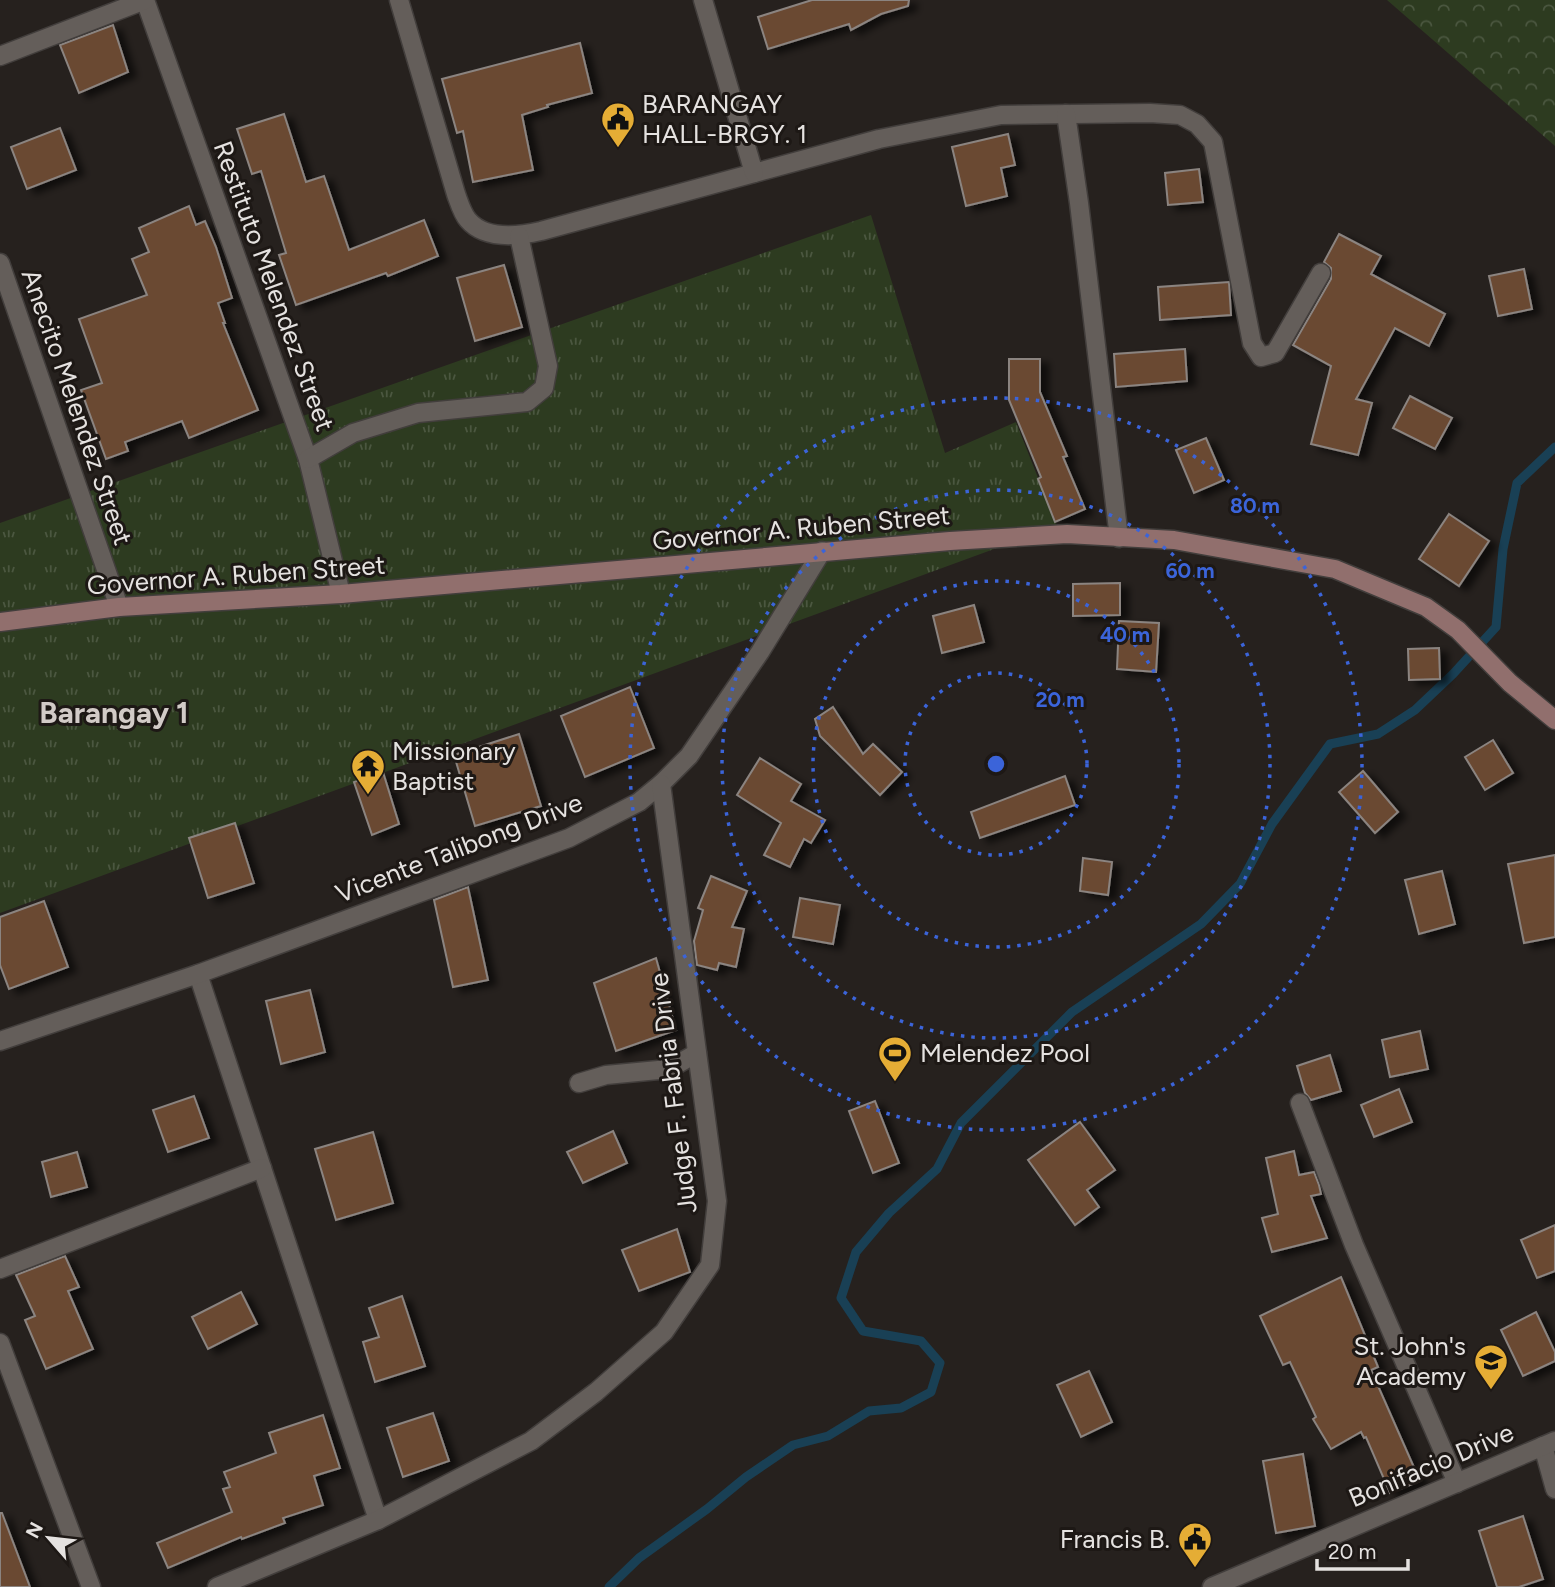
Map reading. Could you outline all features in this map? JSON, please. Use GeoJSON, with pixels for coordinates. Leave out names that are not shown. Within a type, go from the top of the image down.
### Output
{"type":"FeatureCollection","features":[{"type":"Feature","properties":{"kind":"main road","name":"Governor A. Ruben Street"},"geometry":{"type":"LineString","coordinates":[[0,622],[119,607],[341,594],[822,551],[1067,534],[1174,540],[1335,569],[1426,607],[1458,630],[1510,683],[1555,720]]}},
{"type":"Feature","properties":{"kind":"street"},"geometry":{"type":"LineString","coordinates":[[0,56],[145,0]]}},
{"type":"Feature","properties":{"kind":"street","name":"Restituto Melendez Street"},"geometry":{"type":"LineString","coordinates":[[145,0],[308,459],[341,594]]}},
{"type":"Feature","properties":{"kind":"street"},"geometry":{"type":"LineString","coordinates":[[399,0],[456,194],[468,220],[487,232],[519,236],[879,139],[1001,115],[1150,113],[1180,115],[1197,124],[1213,142],[1252,342],[1261,356],[1275,353],[1321,273]]}},
{"type":"Feature","properties":{"kind":"street"},"geometry":{"type":"LineString","coordinates":[[703,0],[754,173]]}},
{"type":"Feature","properties":{"kind":"street"},"geometry":{"type":"LineString","coordinates":[[1066,114],[1119,538]]}},
{"type":"Feature","properties":{"kind":"street"},"geometry":{"type":"LineString","coordinates":[[308,459],[353,433],[418,413],[527,402],[544,388],[548,366],[519,236]]}},
{"type":"Feature","properties":{"kind":"street","name":"Anecito Melendez Street"},"geometry":{"type":"LineString","coordinates":[[0,263],[119,607]]}},
{"type":"Feature","properties":{"kind":"street","name":"Vicente Talibong Drive"},"geometry":{"type":"LineString","coordinates":[[0,1041],[198,974],[569,838],[639,802],[689,756],[760,652],[822,551]]}},
{"type":"Feature","properties":{"kind":"street","name":"Judge F. Fabria Drive"},"geometry":{"type":"LineString","coordinates":[[216,1587],[378,1520],[531,1441],[596,1392],[664,1332],[710,1265],[717,1200],[661,784]]}},
{"type":"Feature","properties":{"kind":"street"},"geometry":{"type":"LineString","coordinates":[[198,974],[378,1520]]}},
{"type":"Feature","properties":{"kind":"street"},"geometry":{"type":"LineString","coordinates":[[579,1083],[606,1075],[668,1069],[698,1053]]}},
{"type":"Feature","properties":{"kind":"street"},"geometry":{"type":"LineString","coordinates":[[1300,1103],[1354,1245],[1457,1483]]}},
{"type":"Feature","properties":{"kind":"street"},"geometry":{"type":"LineString","coordinates":[[0,1269],[262,1168]]}},
{"type":"Feature","properties":{"kind":"street"},"geometry":{"type":"LineString","coordinates":[[0,1343],[91,1587]]}},
{"type":"Feature","properties":{"kind":"street"},"geometry":{"type":"LineString","coordinates":[[1549,1444],[1555,1489]]}},
{"type":"Feature","properties":{"kind":"street","name":"Bonifacio Drive"},"geometry":{"type":"LineString","coordinates":[[1212,1587],[1549,1444]]}},
{"type":"Feature","properties":{"kind":"green space"},"geometry":{"type":"Polygon","coordinates":[[[1387,0],[1555,0],[1555,146],[1387,0]]]}},
{"type":"Feature","properties":{"kind":"green space"},"geometry":{"type":"Polygon","coordinates":[[[871,215],[945,453],[1016,422],[1057,526],[0,913],[0,523],[871,215]]]}},
{"type":"Feature","properties":{"kind":"building"},"geometry":{"type":"Polygon","coordinates":[[[812,0],[909,0],[908,6],[881,14],[851,30],[849,24],[768,49],[758,17],[812,0]]]}},
{"type":"Feature","properties":{"kind":"building"},"geometry":{"type":"Polygon","coordinates":[[[113,25],[128,72],[79,93],[60,45],[113,25]]]}},
{"type":"Feature","properties":{"kind":"building"},"geometry":{"type":"Polygon","coordinates":[[[580,43],[592,93],[522,115],[533,170],[473,182],[463,131],[457,133],[442,79],[580,43]]]}},
{"type":"Feature","properties":{"kind":"building"},"geometry":{"type":"Polygon","coordinates":[[[284,114],[306,182],[324,176],[349,250],[424,220],[438,256],[388,276],[386,273],[296,305],[279,255],[286,253],[261,171],[252,174],[237,129],[284,114]]]}},
{"type":"Feature","properties":{"kind":"building"},"geometry":{"type":"Polygon","coordinates":[[[60,128],[76,170],[27,189],[11,147],[60,128]]]}},
{"type":"Feature","properties":{"kind":"building"},"geometry":{"type":"Polygon","coordinates":[[[1008,134],[1015,165],[1001,168],[1007,196],[966,206],[952,147],[1008,134]]]}},
{"type":"Feature","properties":{"kind":"building"},"geometry":{"type":"Polygon","coordinates":[[[1199,169],[1203,202],[1168,205],[1165,173],[1199,169]]]}},
{"type":"Feature","properties":{"kind":"building"},"geometry":{"type":"Polygon","coordinates":[[[189,206],[196,225],[205,221],[216,247],[232,298],[218,303],[223,323],[258,410],[189,438],[182,421],[125,442],[128,451],[106,459],[81,390],[102,383],[79,319],[147,295],[132,259],[149,252],[139,228],[189,206]]]}},
{"type":"Feature","properties":{"kind":"building"},"geometry":{"type":"Polygon","coordinates":[[[1339,234],[1381,256],[1371,274],[1445,314],[1429,346],[1395,328],[1356,399],[1372,403],[1358,455],[1311,444],[1331,366],[1293,345],[1331,279],[1331,268],[1324,262],[1339,234]]]}},
{"type":"Feature","properties":{"kind":"building"},"geometry":{"type":"Polygon","coordinates":[[[504,265],[522,327],[475,341],[457,278],[504,265]]]}},
{"type":"Feature","properties":{"kind":"building"},"geometry":{"type":"Polygon","coordinates":[[[1524,269],[1532,309],[1498,316],[1489,276],[1524,269]]]}},
{"type":"Feature","properties":{"kind":"building"},"geometry":{"type":"Polygon","coordinates":[[[1229,282],[1231,315],[1160,320],[1158,287],[1229,282]]]}},
{"type":"Feature","properties":{"kind":"building"},"geometry":{"type":"Polygon","coordinates":[[[1185,349],[1187,381],[1116,387],[1114,354],[1185,349]]]}},
{"type":"Feature","properties":{"kind":"building"},"geometry":{"type":"Polygon","coordinates":[[[1009,359],[1040,359],[1040,392],[1067,456],[1063,457],[1085,509],[1055,522],[1038,479],[1041,477],[1009,400],[1009,359]]]}},
{"type":"Feature","properties":{"kind":"building"},"geometry":{"type":"Polygon","coordinates":[[[1410,396],[1452,418],[1435,449],[1393,428],[1410,396]]]}},
{"type":"Feature","properties":{"kind":"building"},"geometry":{"type":"Polygon","coordinates":[[[1206,438],[1224,480],[1194,493],[1176,450],[1206,438]]]}},
{"type":"Feature","properties":{"kind":"building"},"geometry":{"type":"Polygon","coordinates":[[[1449,514],[1489,541],[1459,586],[1419,559],[1449,514]]]}},
{"type":"Feature","properties":{"kind":"building"},"geometry":{"type":"Polygon","coordinates":[[[1120,583],[1120,615],[1073,616],[1073,584],[1120,583]]]}},
{"type":"Feature","properties":{"kind":"building"},"geometry":{"type":"Polygon","coordinates":[[[974,605],[984,642],[942,653],[933,616],[974,605]]]}},
{"type":"Feature","properties":{"kind":"building"},"geometry":{"type":"Polygon","coordinates":[[[1119,621],[1159,623],[1156,672],[1117,669],[1119,621]]]}},
{"type":"Feature","properties":{"kind":"building"},"geometry":{"type":"Polygon","coordinates":[[[1439,648],[1440,679],[1409,680],[1408,649],[1439,648]]]}},
{"type":"Feature","properties":{"kind":"building"},"geometry":{"type":"Polygon","coordinates":[[[630,687],[654,748],[585,777],[561,716],[630,687]]]}},
{"type":"Feature","properties":{"kind":"building"},"geometry":{"type":"Polygon","coordinates":[[[833,707],[863,754],[873,744],[902,772],[880,795],[820,736],[815,719],[833,707]]]}},
{"type":"Feature","properties":{"kind":"building"},"geometry":{"type":"Polygon","coordinates":[[[519,734],[541,806],[475,826],[454,755],[519,734]]]}},
{"type":"Feature","properties":{"kind":"building"},"geometry":{"type":"Polygon","coordinates":[[[1493,740],[1513,773],[1485,790],[1465,757],[1493,740]]]}},
{"type":"Feature","properties":{"kind":"building"},"geometry":{"type":"Polygon","coordinates":[[[760,758],[801,784],[791,801],[825,820],[811,843],[804,839],[790,867],[764,855],[781,823],[737,795],[760,758]]]}},
{"type":"Feature","properties":{"kind":"building"},"geometry":{"type":"Polygon","coordinates":[[[1363,771],[1398,812],[1375,833],[1339,792],[1363,771]]]}},
{"type":"Feature","properties":{"kind":"building","name":"Missionary Baptist"},"geometry":{"type":"Polygon","coordinates":[[[383,772],[399,824],[372,835],[354,782],[383,772]]]}},
{"type":"Feature","properties":{"kind":"building"},"geometry":{"type":"Polygon","coordinates":[[[1065,776],[1075,805],[980,838],[971,812],[1065,776]]]}},
{"type":"Feature","properties":{"kind":"building"},"geometry":{"type":"Polygon","coordinates":[[[235,823],[254,883],[208,898],[189,838],[235,823]]]}},
{"type":"Feature","properties":{"kind":"building"},"geometry":{"type":"Polygon","coordinates":[[[1555,855],[1555,937],[1524,943],[1508,864],[1555,855]]]}},
{"type":"Feature","properties":{"kind":"building"},"geometry":{"type":"Polygon","coordinates":[[[1083,858],[1112,862],[1108,895],[1080,891],[1083,858]]]}},
{"type":"Feature","properties":{"kind":"building"},"geometry":{"type":"Polygon","coordinates":[[[1442,871],[1455,924],[1419,934],[1405,880],[1442,871]]]}},
{"type":"Feature","properties":{"kind":"building"},"geometry":{"type":"Polygon","coordinates":[[[711,876],[747,891],[732,927],[744,929],[736,967],[719,963],[717,970],[697,965],[694,941],[703,910],[698,908],[711,876]]]}},
{"type":"Feature","properties":{"kind":"building"},"geometry":{"type":"Polygon","coordinates":[[[468,887],[488,980],[453,987],[434,900],[468,887]]]}},
{"type":"Feature","properties":{"kind":"building"},"geometry":{"type":"Polygon","coordinates":[[[800,898],[840,905],[833,944],[793,937],[800,898]]]}},
{"type":"Feature","properties":{"kind":"building"},"geometry":{"type":"Polygon","coordinates":[[[44,901],[68,967],[9,989],[0,965],[0,917],[44,901]]]}},
{"type":"Feature","properties":{"kind":"building"},"geometry":{"type":"Polygon","coordinates":[[[656,958],[676,1030],[616,1051],[594,983],[656,958]]]}},
{"type":"Feature","properties":{"kind":"building"},"geometry":{"type":"Polygon","coordinates":[[[310,990],[325,1052],[281,1064],[266,1001],[310,990]]]}},
{"type":"Feature","properties":{"kind":"building"},"geometry":{"type":"Polygon","coordinates":[[[1420,1031],[1428,1069],[1390,1077],[1382,1040],[1420,1031]]]}},
{"type":"Feature","properties":{"kind":"building"},"geometry":{"type":"Polygon","coordinates":[[[1330,1055],[1341,1091],[1311,1100],[1305,1093],[1297,1066],[1330,1055]]]}},
{"type":"Feature","properties":{"kind":"building"},"geometry":{"type":"Polygon","coordinates":[[[1399,1089],[1412,1122],[1374,1137],[1361,1105],[1399,1089]]]}},
{"type":"Feature","properties":{"kind":"building"},"geometry":{"type":"Polygon","coordinates":[[[194,1096],[209,1138],[168,1152],[153,1110],[194,1096]]]}},
{"type":"Feature","properties":{"kind":"building"},"geometry":{"type":"Polygon","coordinates":[[[875,1101],[899,1163],[873,1173],[849,1111],[875,1101]]]}},
{"type":"Feature","properties":{"kind":"building"},"geometry":{"type":"Polygon","coordinates":[[[1080,1122],[1115,1170],[1087,1190],[1099,1207],[1075,1225],[1028,1160],[1080,1122]]]}},
{"type":"Feature","properties":{"kind":"building"},"geometry":{"type":"Polygon","coordinates":[[[613,1131],[627,1163],[583,1183],[567,1152],[613,1131]]]}},
{"type":"Feature","properties":{"kind":"building"},"geometry":{"type":"Polygon","coordinates":[[[373,1132],[393,1203],[336,1220],[315,1149],[373,1132]]]}},
{"type":"Feature","properties":{"kind":"building"},"geometry":{"type":"Polygon","coordinates":[[[1294,1151],[1299,1175],[1314,1172],[1319,1185],[1321,1194],[1311,1196],[1327,1238],[1272,1252],[1262,1218],[1278,1214],[1266,1158],[1294,1151]]]}},
{"type":"Feature","properties":{"kind":"building"},"geometry":{"type":"Polygon","coordinates":[[[77,1152],[87,1187],[51,1197],[42,1162],[77,1152]]]}},
{"type":"Feature","properties":{"kind":"building"},"geometry":{"type":"Polygon","coordinates":[[[1555,1225],[1555,1271],[1537,1278],[1521,1240],[1555,1225]]]}},
{"type":"Feature","properties":{"kind":"building"},"geometry":{"type":"Polygon","coordinates":[[[677,1229],[690,1272],[639,1291],[622,1250],[677,1229]]]}},
{"type":"Feature","properties":{"kind":"building"},"geometry":{"type":"Polygon","coordinates":[[[65,1256],[79,1287],[68,1291],[93,1349],[46,1369],[25,1320],[35,1316],[16,1275],[65,1256]]]}},
{"type":"Feature","properties":{"kind":"building"},"geometry":{"type":"Polygon","coordinates":[[[1341,1277],[1378,1367],[1371,1370],[1420,1481],[1390,1493],[1366,1437],[1364,1438],[1361,1432],[1331,1449],[1313,1419],[1316,1417],[1290,1362],[1283,1365],[1260,1316],[1341,1277]]]}},
{"type":"Feature","properties":{"kind":"building"},"geometry":{"type":"Polygon","coordinates":[[[241,1292],[257,1324],[208,1349],[192,1317],[241,1292]]]}},
{"type":"Feature","properties":{"kind":"building"},"geometry":{"type":"Polygon","coordinates":[[[402,1296],[425,1366],[375,1382],[363,1342],[379,1337],[369,1308],[402,1296]]]}},
{"type":"Feature","properties":{"kind":"building"},"geometry":{"type":"Polygon","coordinates":[[[1536,1312],[1555,1352],[1555,1361],[1523,1376],[1501,1330],[1536,1312]]]}},
{"type":"Feature","properties":{"kind":"building"},"geometry":{"type":"Polygon","coordinates":[[[1089,1371],[1112,1422],[1081,1437],[1057,1385],[1089,1371]]]}},
{"type":"Feature","properties":{"kind":"building"},"geometry":{"type":"Polygon","coordinates":[[[433,1413],[449,1461],[403,1477],[387,1428],[433,1413]]]}},
{"type":"Feature","properties":{"kind":"building"},"geometry":{"type":"Polygon","coordinates":[[[323,1415],[340,1468],[314,1476],[323,1505],[283,1518],[285,1523],[242,1539],[241,1537],[168,1568],[157,1543],[232,1512],[223,1489],[230,1487],[224,1472],[276,1453],[269,1433],[323,1415]]]}},
{"type":"Feature","properties":{"kind":"building"},"geometry":{"type":"Polygon","coordinates":[[[1303,1454],[1315,1526],[1276,1533],[1263,1461],[1303,1454]]]}},
{"type":"Feature","properties":{"kind":"building"},"geometry":{"type":"Polygon","coordinates":[[[2,1513],[30,1587],[0,1587],[2,1513]]]}},
{"type":"Feature","properties":{"kind":"building"},"geometry":{"type":"Polygon","coordinates":[[[1523,1516],[1543,1579],[1519,1587],[1497,1587],[1479,1531],[1523,1516]]]}},
{"type":"Feature","properties":{"kind":"waterway"},"geometry":{"type":"LineString","coordinates":[[609,1587],[639,1558],[793,1445],[828,1436],[869,1411],[901,1408],[931,1392],[940,1363],[921,1341],[863,1331],[841,1298],[856,1252],[889,1213],[937,1169],[961,1123],[1072,1012],[1201,924],[1240,884],[1272,824],[1330,744],[1378,734],[1415,710],[1496,627],[1503,549],[1517,483],[1555,447]]}},
{"type":"Feature","properties":{"kind":"place","name":"BARANGAY HALL-BRGY. 1"},"geometry":{"type":"Point","coordinates":[618,149]}},
{"type":"Feature","properties":{"kind":"place","name":"Missionary Baptist"},"geometry":{"type":"Point","coordinates":[368,796]}},
{"type":"Feature","properties":{"kind":"place","name":"Melendez Pool"},"geometry":{"type":"Point","coordinates":[895,1083]}},
{"type":"Feature","properties":{"kind":"place","name":"St. John's Academy"},"geometry":{"type":"Point","coordinates":[1491,1391]}},
{"type":"Feature","properties":{"kind":"place","name":"Francis B."},"geometry":{"type":"Point","coordinates":[1195,1569]}},
{"type":"Feature","properties":{"kind":"district","name":"Barangay 1"},"geometry":{"type":"Point","coordinates":[114,713]}}]}
